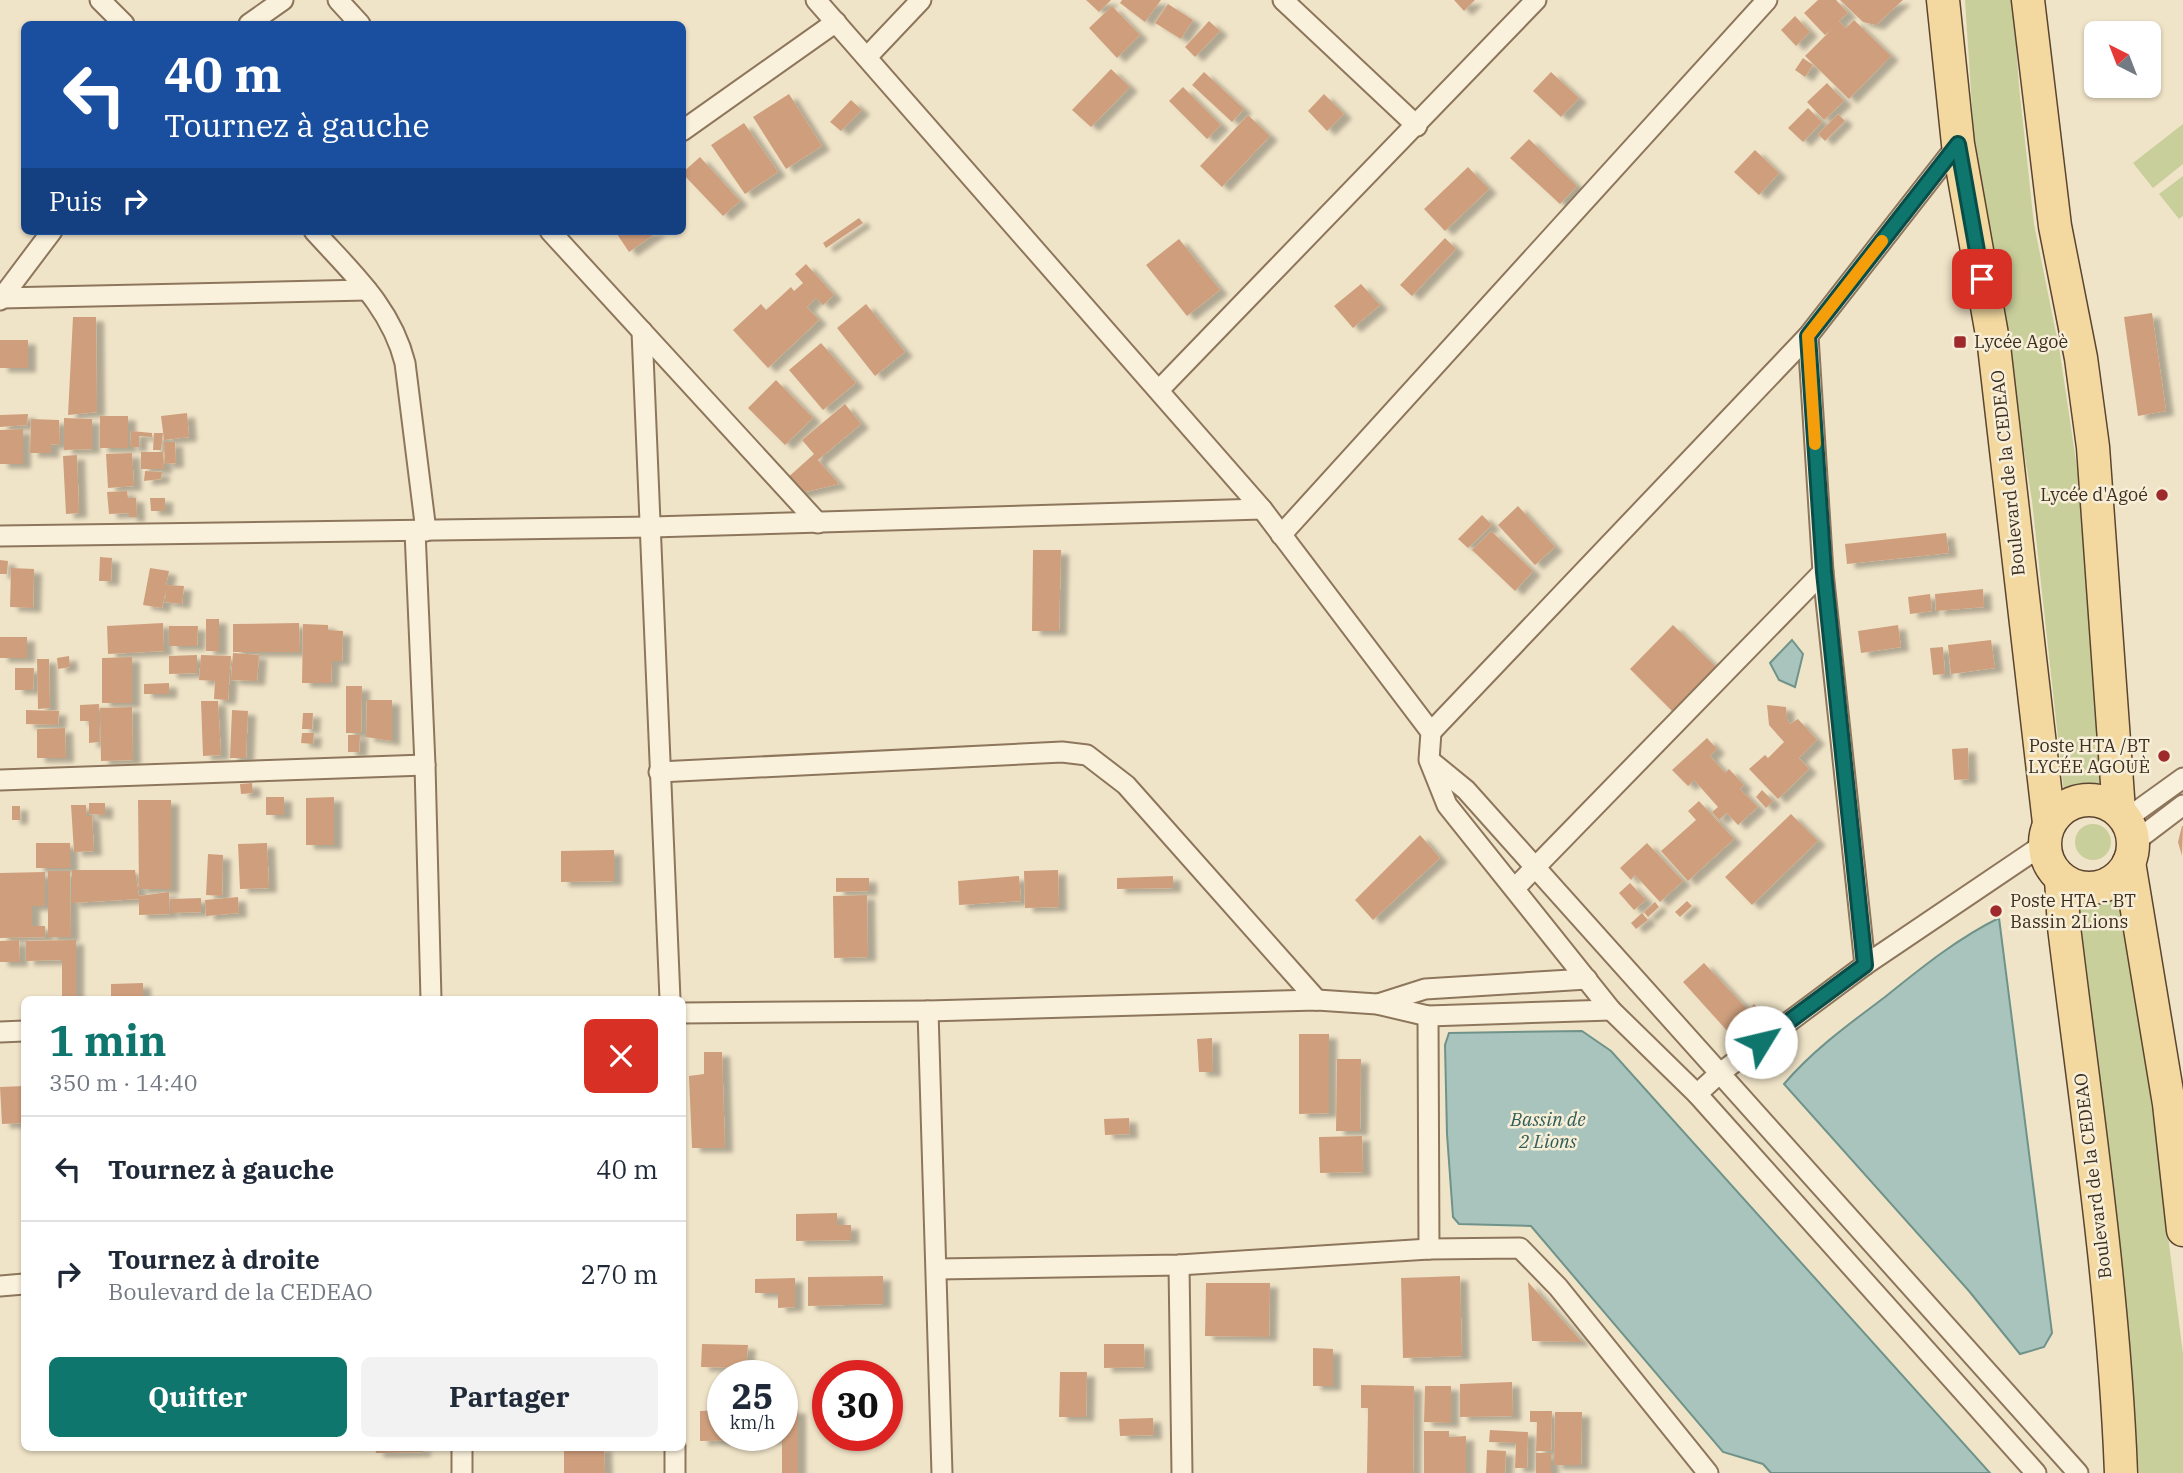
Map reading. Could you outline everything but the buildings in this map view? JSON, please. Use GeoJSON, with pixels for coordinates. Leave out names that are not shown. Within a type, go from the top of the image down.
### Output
{"type":"FeatureCollection","features":[{"type":"Feature","properties":{"kind":"main road","name":"Boulevard de la CEDEAO"},"geometry":{"type":"LineString","coordinates":[[1943,0],[1958,144],[1994,346],[2046,833]]}},
{"type":"Feature","properties":{"kind":"main road"},"geometry":{"type":"LineString","coordinates":[[2028,0],[2055,226],[2081,358],[2093,447],[2127,834],[2169,1104],[2183,1230]]}},
{"type":"Feature","properties":{"kind":"main road"},"geometry":{"type":"LineString","coordinates":[[2081,800],[2102,801],[2127,834],[2117,878],[2099,887],[2079,887],[2061,879],[2048,863],[2046,833],[2063,808],[2081,800]]}},
{"type":"Feature","properties":{"kind":"main road","name":"Boulevard de la CEDEAO"},"geometry":{"type":"LineString","coordinates":[[2061,879],[2119,1411],[2121,1473]]}},
{"type":"Feature","properties":{"kind":"street"},"geometry":{"type":"LineString","coordinates":[[100,0],[121,21]]}},
{"type":"Feature","properties":{"kind":"street"},"geometry":{"type":"LineString","coordinates":[[253,21],[282,0]]}},
{"type":"Feature","properties":{"kind":"street"},"geometry":{"type":"LineString","coordinates":[[338,0],[357,21]]}},
{"type":"Feature","properties":{"kind":"street"},"geometry":{"type":"LineString","coordinates":[[816,0],[1262,509],[1431,732]]}},
{"type":"Feature","properties":{"kind":"street"},"geometry":{"type":"LineString","coordinates":[[867,57],[921,0]]}},
{"type":"Feature","properties":{"kind":"street"},"geometry":{"type":"LineString","coordinates":[[1283,0],[1417,126]]}},
{"type":"Feature","properties":{"kind":"street"},"geometry":{"type":"LineString","coordinates":[[1159,390],[1536,0]]}},
{"type":"Feature","properties":{"kind":"street"},"geometry":{"type":"LineString","coordinates":[[1281,535],[1767,0]]}},
{"type":"Feature","properties":{"kind":"street"},"geometry":{"type":"LineString","coordinates":[[686,128],[836,22]]}},
{"type":"Feature","properties":{"kind":"street"},"geometry":{"type":"LineString","coordinates":[[1958,144],[1808,336],[1431,732],[1429,760],[1447,805],[1611,1010],[1697,1094],[2036,1473]]}},
{"type":"Feature","properties":{"kind":"street"},"geometry":{"type":"LineString","coordinates":[[1,299],[49,235]]}},
{"type":"Feature","properties":{"kind":"street"},"geometry":{"type":"LineString","coordinates":[[318,235],[392,322],[405,363],[420,531],[431,996]]}},
{"type":"Feature","properties":{"kind":"street"},"geometry":{"type":"LineString","coordinates":[[554,235],[818,523]]}},
{"type":"Feature","properties":{"kind":"street"},"geometry":{"type":"LineString","coordinates":[[1,299],[367,290]]}},
{"type":"Feature","properties":{"kind":"street"},"geometry":{"type":"LineString","coordinates":[[642,331],[670,996]]}},
{"type":"Feature","properties":{"kind":"street"},"geometry":{"type":"LineString","coordinates":[[1808,336],[1824,572],[1865,965]]}},
{"type":"Feature","properties":{"kind":"street"},"geometry":{"type":"LineString","coordinates":[[0,536],[652,527],[1262,509]]}},
{"type":"Feature","properties":{"kind":"street"},"geometry":{"type":"LineString","coordinates":[[1515,888],[1824,572]]}},
{"type":"Feature","properties":{"kind":"street"},"geometry":{"type":"LineString","coordinates":[[659,772],[1062,752],[1087,755],[1126,785],[1317,1000]]}},
{"type":"Feature","properties":{"kind":"street"},"geometry":{"type":"LineString","coordinates":[[1429,760],[1466,790],[2078,1473]]}},
{"type":"Feature","properties":{"kind":"street"},"geometry":{"type":"LineString","coordinates":[[0,780],[425,765]]}},
{"type":"Feature","properties":{"kind":"street"},"geometry":{"type":"LineString","coordinates":[[2127,834],[2183,778]]}},
{"type":"Feature","properties":{"kind":"street"},"geometry":{"type":"LineString","coordinates":[[2127,834],[2183,805]]}},
{"type":"Feature","properties":{"kind":"street"},"geometry":{"type":"LineString","coordinates":[[1697,1094],[1720,1073],[2046,833]]}},
{"type":"Feature","properties":{"kind":"street"},"geometry":{"type":"LineString","coordinates":[[1377,1004],[1425,989],[1587,979]]}},
{"type":"Feature","properties":{"kind":"street"},"geometry":{"type":"LineString","coordinates":[[686,1013],[928,1011],[1317,1000],[1377,1004],[1428,1016],[1611,1010]]}},
{"type":"Feature","properties":{"kind":"street"},"geometry":{"type":"LineString","coordinates":[[928,1011],[942,1473]]}},
{"type":"Feature","properties":{"kind":"street"},"geometry":{"type":"LineString","coordinates":[[1428,1016],[1429,1249]]}},
{"type":"Feature","properties":{"kind":"street"},"geometry":{"type":"LineString","coordinates":[[0,1032],[21,1031]]}},
{"type":"Feature","properties":{"kind":"street"},"geometry":{"type":"LineString","coordinates":[[937,1269],[1179,1265],[1429,1249],[1520,1248],[1558,1287],[1708,1473]]}},
{"type":"Feature","properties":{"kind":"street"},"geometry":{"type":"LineString","coordinates":[[1179,1265],[1182,1473]]}},
{"type":"Feature","properties":{"kind":"street"},"geometry":{"type":"LineString","coordinates":[[0,1286],[21,1284]]}},
{"type":"Feature","properties":{"kind":"street"},"geometry":{"type":"LineString","coordinates":[[462,1451],[462,1473]]}},
{"type":"Feature","properties":{"kind":"street"},"geometry":{"type":"LineString","coordinates":[[675,1451],[675,1473]]}},
{"type":"Feature","properties":{"kind":"green space"},"geometry":{"type":"Polygon","coordinates":[[[1965,0],[2013,0],[2034,224],[2060,353],[2083,509],[2109,789],[2064,793],[2032,501],[1974,137],[1965,0]]]}},
{"type":"Feature","properties":{"kind":"green space"},"geometry":{"type":"Polygon","coordinates":[[[2183,124],[2183,164],[2153,188],[2133,163],[2183,124]]]}},
{"type":"Feature","properties":{"kind":"green space"},"geometry":{"type":"Polygon","coordinates":[[[2183,176],[2183,216],[2179,219],[2159,194],[2183,176]]]}},
{"type":"Feature","properties":{"kind":"green space"},"geometry":{"type":"Polygon","coordinates":[[[2093,824],[2106,829],[2111,842],[2106,855],[2093,860],[2080,855],[2075,842],[2080,829],[2093,824]]]}},
{"type":"Feature","properties":{"kind":"green space"},"geometry":{"type":"Polygon","coordinates":[[[2112,894],[2122,897],[2133,960],[2183,1354],[2183,1473],[2139,1473],[2126,1312],[2073,900],[2112,894]]]}},
{"type":"Feature","properties":{"kind":"water"},"geometry":{"type":"Polygon","coordinates":[[[1792,640],[1803,654],[1795,687],[1779,680],[1770,663],[1792,640]]]}},
{"type":"Feature","properties":{"kind":"water"},"geometry":{"type":"Polygon","coordinates":[[[1999,918],[2052,1333],[2044,1347],[2020,1354],[1969,1291],[1784,1084],[1832,1038],[1926,965],[1954,944],[1999,918]]]}},
{"type":"Feature","properties":{"kind":"water","name":"Bassin de 2 Lions"},"geometry":{"type":"Polygon","coordinates":[[[1582,1031],[1611,1051],[1990,1473],[1771,1473],[1763,1464],[1723,1452],[1531,1226],[1459,1224],[1453,1217],[1447,1134],[1445,1045],[1449,1033],[1582,1031]]]}},
{"type":"Feature","properties":{"kind":"slow traffic"},"geometry":{"type":"LineString","coordinates":[[1815,444],[1808,336],[1882,241]]}},
{"type":"Feature","properties":{"kind":"place","name":"Lycée Agoè"},"geometry":{"type":"Point","coordinates":[1960,342]}},
{"type":"Feature","properties":{"kind":"place","name":"Lycée d'Agoé"},"geometry":{"type":"Point","coordinates":[2162,495]}},
{"type":"Feature","properties":{"kind":"place","name":"Poste HTA /BT LYCÉE AGOUÈ"},"geometry":{"type":"Point","coordinates":[2164,756]}},
{"type":"Feature","properties":{"kind":"place","name":"Poste HTA - BT Bassin 2Lions"},"geometry":{"type":"Point","coordinates":[1996,911]}},
{"type":"Feature","properties":{"kind":"route"},"geometry":{"type":"LineString","coordinates":[[1761,1042],[1865,965],[1824,572],[1808,336],[1958,144],[1982,279]]}}]}
